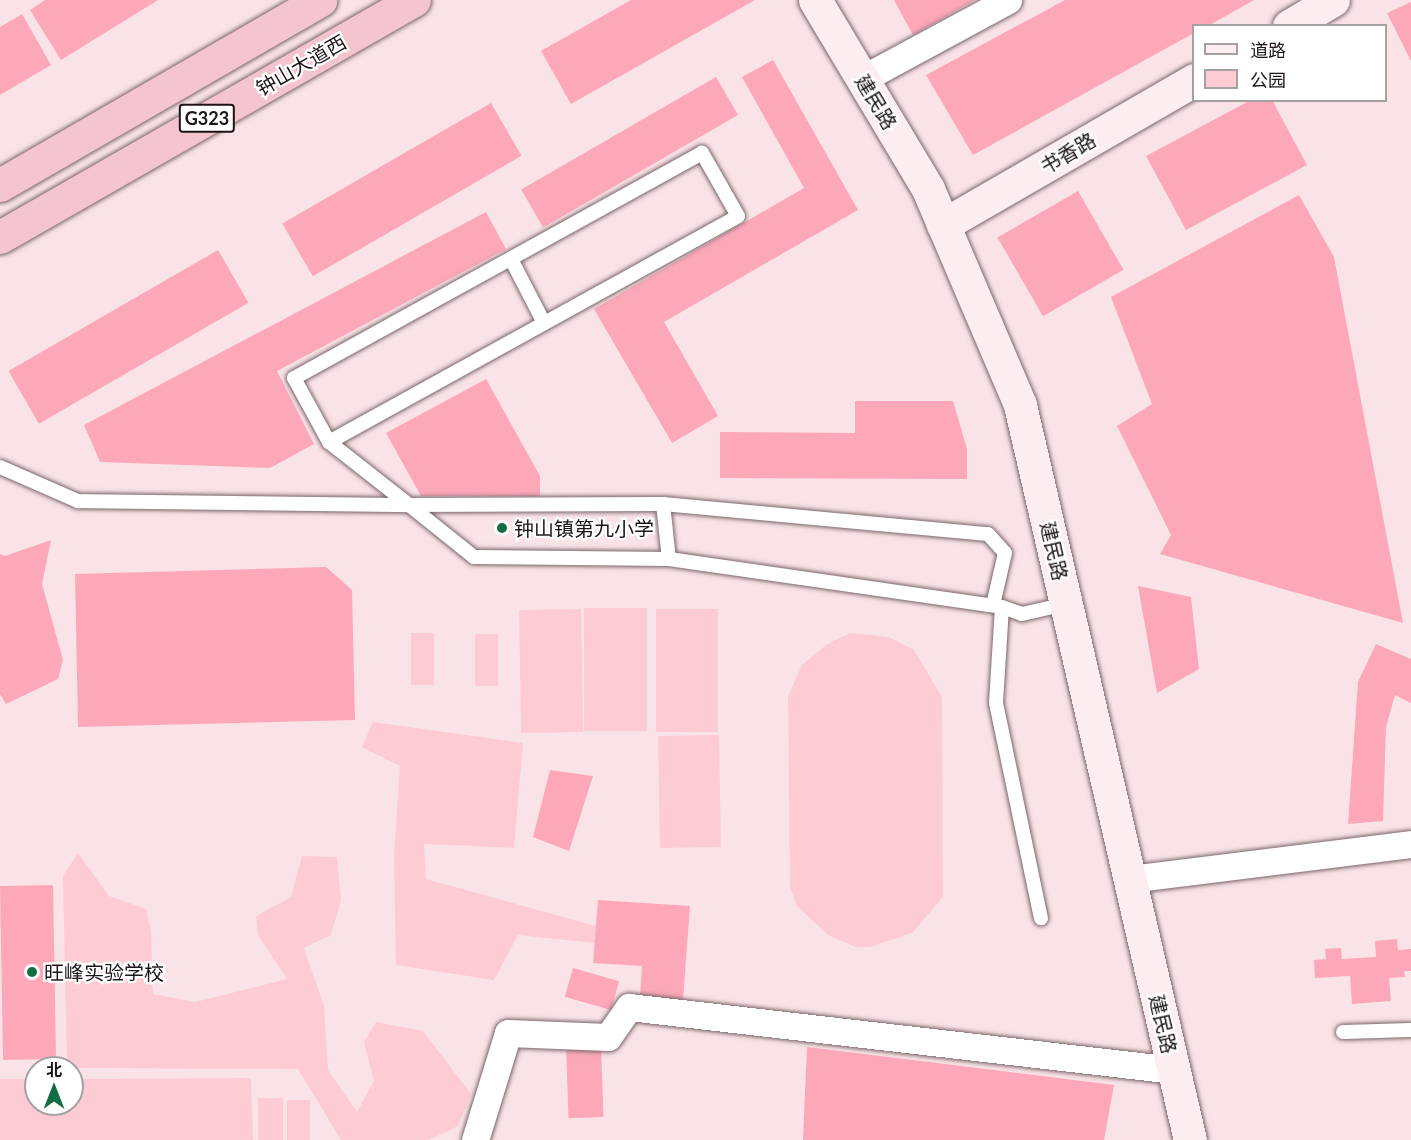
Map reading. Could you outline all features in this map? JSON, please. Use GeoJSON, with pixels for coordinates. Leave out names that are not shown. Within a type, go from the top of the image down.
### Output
{"type":"FeatureCollection","features":[{"type":"Feature","properties":{"kind":"highway","name":"G323"},"geometry":{"type":"LineString","coordinates":[[0,185],[321,0]]}},
{"type":"Feature","properties":{"kind":"highway","name":"钟山大道西"},"geometry":{"type":"LineString","coordinates":[[0,237],[414,0]]}},
{"type":"Feature","properties":{"kind":"street","name":"建民路"},"geometry":{"type":"LineString","coordinates":[[815,0],[928,189],[1020,405],[1190,1140]]}},
{"type":"Feature","properties":{"kind":"street"},"geometry":{"type":"LineString","coordinates":[[862,79],[1008,0]]}},
{"type":"Feature","properties":{"kind":"street"},"geometry":{"type":"LineString","coordinates":[[1292,24],[1333,0]]}},
{"type":"Feature","properties":{"kind":"street","name":"书香路"},"geometry":{"type":"LineString","coordinates":[[943,225],[1192,81]]}},
{"type":"Feature","properties":{"kind":"street"},"geometry":{"type":"LineString","coordinates":[[1130,879],[1411,844]]}},
{"type":"Feature","properties":{"kind":"street"},"geometry":{"type":"LineString","coordinates":[[475,1140],[508,1033],[608,1037],[629,1007],[1174,1070]]}},
{"type":"Feature","properties":{"kind":"lane"},"geometry":{"type":"LineString","coordinates":[[329,442],[738,216],[702,153],[294,378],[329,442],[474,557],[669,559],[997,606],[1022,614],[1066,604]]}},
{"type":"Feature","properties":{"kind":"lane"},"geometry":{"type":"LineString","coordinates":[[511,259],[544,323]]}},
{"type":"Feature","properties":{"kind":"lane"},"geometry":{"type":"LineString","coordinates":[[0,467],[78,501],[409,505],[663,504],[988,534],[1005,553],[997,606],[996,703],[1041,918]]}},
{"type":"Feature","properties":{"kind":"lane"},"geometry":{"type":"LineString","coordinates":[[663,504],[669,559]]}},
{"type":"Feature","properties":{"kind":"lane"},"geometry":{"type":"LineString","coordinates":[[1343,1032],[1411,1030]]}},
{"type":"Feature","properties":{"kind":"green space"},"geometry":{"type":"Polygon","coordinates":[[[584,608],[647,608],[647,731],[584,731],[584,608]]]}},
{"type":"Feature","properties":{"kind":"green space"},"geometry":{"type":"Polygon","coordinates":[[[581,609],[583,732],[521,733],[519,610],[581,609]]]}},
{"type":"Feature","properties":{"kind":"green space"},"geometry":{"type":"Polygon","coordinates":[[[656,609],[718,609],[718,732],[656,732],[656,609]]]}},
{"type":"Feature","properties":{"kind":"green space"},"geometry":{"type":"Polygon","coordinates":[[[411,633],[434,633],[434,685],[411,685],[411,633]]]}},
{"type":"Feature","properties":{"kind":"green space"},"geometry":{"type":"Polygon","coordinates":[[[850,633],[889,637],[914,650],[942,697],[943,897],[912,933],[870,947],[855,947],[828,935],[797,906],[790,887],[788,696],[802,665],[826,645],[850,633]]]}},
{"type":"Feature","properties":{"kind":"green space"},"geometry":{"type":"Polygon","coordinates":[[[475,634],[498,634],[498,686],[475,686],[475,634]]]}},
{"type":"Feature","properties":{"kind":"green space"},"geometry":{"type":"Polygon","coordinates":[[[373,722],[523,743],[514,848],[424,844],[426,879],[596,926],[595,943],[518,935],[494,980],[396,965],[394,857],[400,766],[362,747],[373,722]]]}},
{"type":"Feature","properties":{"kind":"green space"},"geometry":{"type":"Polygon","coordinates":[[[719,735],[721,847],[660,848],[658,736],[719,735]]]}},
{"type":"Feature","properties":{"kind":"green space"},"geometry":{"type":"Polygon","coordinates":[[[78,853],[109,896],[146,909],[151,931],[153,994],[195,1002],[287,979],[258,935],[256,916],[291,897],[302,856],[337,857],[341,900],[331,935],[304,948],[324,1006],[328,1070],[357,1112],[374,1081],[364,1042],[376,1022],[423,1031],[471,1094],[458,1126],[429,1140],[341,1140],[298,1069],[84,1068],[84,1056],[67,1056],[63,876],[78,853]]]}},
{"type":"Feature","properties":{"kind":"green space"},"geometry":{"type":"Polygon","coordinates":[[[251,1078],[253,1140],[0,1140],[0,1079],[24,1079],[24,1116],[84,1116],[84,1079],[251,1078]]]}},
{"type":"Feature","properties":{"kind":"green space"},"geometry":{"type":"Polygon","coordinates":[[[258,1098],[283,1098],[283,1140],[258,1140],[258,1098]]]}},
{"type":"Feature","properties":{"kind":"green space"},"geometry":{"type":"Polygon","coordinates":[[[287,1100],[310,1100],[310,1140],[287,1140],[287,1100]]]}},
{"type":"Feature","properties":{"kind":"building"},"geometry":{"type":"Polygon","coordinates":[[[45,0],[158,0],[61,60],[30,10],[45,0]]]}},
{"type":"Feature","properties":{"kind":"building"},"geometry":{"type":"Polygon","coordinates":[[[631,0],[755,0],[571,104],[541,51],[631,0]]]}},
{"type":"Feature","properties":{"kind":"building"},"geometry":{"type":"Polygon","coordinates":[[[894,0],[975,0],[913,35],[894,0]]]}},
{"type":"Feature","properties":{"kind":"building"},"geometry":{"type":"Polygon","coordinates":[[[1065,0],[1254,0],[1212,24],[1192,24],[1192,34],[973,155],[926,75],[1065,0]]]}},
{"type":"Feature","properties":{"kind":"building"},"geometry":{"type":"Polygon","coordinates":[[[1411,2],[1411,61],[1387,13],[1411,2]]]}},
{"type":"Feature","properties":{"kind":"building"},"geometry":{"type":"Polygon","coordinates":[[[22,14],[51,65],[0,95],[0,27],[22,14]]]}},
{"type":"Feature","properties":{"kind":"building"},"geometry":{"type":"Polygon","coordinates":[[[773,60],[858,210],[664,322],[718,416],[672,443],[594,309],[804,188],[742,77],[773,60]]]}},
{"type":"Feature","properties":{"kind":"building"},"geometry":{"type":"Polygon","coordinates":[[[716,77],[738,115],[543,228],[521,190],[716,77]]]}},
{"type":"Feature","properties":{"kind":"building"},"geometry":{"type":"Polygon","coordinates":[[[1247,102],[1273,102],[1307,165],[1186,230],[1146,156],[1247,102]]]}},
{"type":"Feature","properties":{"kind":"building"},"geometry":{"type":"Polygon","coordinates":[[[491,103],[522,156],[313,276],[282,224],[491,103]]]}},
{"type":"Feature","properties":{"kind":"building"},"geometry":{"type":"Polygon","coordinates":[[[1078,191],[1124,270],[1043,316],[997,238],[1078,191]]]}},
{"type":"Feature","properties":{"kind":"building"},"geometry":{"type":"Polygon","coordinates":[[[1299,195],[1334,257],[1403,623],[1160,554],[1171,535],[1117,426],[1152,404],[1111,297],[1299,195]]]}},
{"type":"Feature","properties":{"kind":"building"},"geometry":{"type":"Polygon","coordinates":[[[486,212],[506,249],[277,371],[314,444],[270,468],[100,462],[84,425],[486,212]]]}},
{"type":"Feature","properties":{"kind":"building"},"geometry":{"type":"Polygon","coordinates":[[[218,250],[248,303],[39,424],[8,371],[218,250]]]}},
{"type":"Feature","properties":{"kind":"building"},"geometry":{"type":"Polygon","coordinates":[[[486,379],[540,476],[540,496],[421,496],[386,433],[486,379]]]}},
{"type":"Feature","properties":{"kind":"building"},"geometry":{"type":"Polygon","coordinates":[[[855,401],[953,401],[967,449],[967,479],[720,478],[720,432],[855,433],[855,401]]]}},
{"type":"Feature","properties":{"kind":"building"},"geometry":{"type":"Polygon","coordinates":[[[51,540],[42,584],[63,660],[58,679],[6,704],[0,694],[0,554],[5,556],[51,540]]]}},
{"type":"Feature","properties":{"kind":"building"},"geometry":{"type":"Polygon","coordinates":[[[326,567],[352,590],[355,720],[78,727],[75,574],[326,567]]]}},
{"type":"Feature","properties":{"kind":"building"},"geometry":{"type":"Polygon","coordinates":[[[1138,586],[1191,597],[1199,669],[1157,693],[1138,586]]]}},
{"type":"Feature","properties":{"kind":"building"},"geometry":{"type":"Polygon","coordinates":[[[1376,644],[1411,659],[1411,703],[1395,695],[1386,727],[1383,821],[1348,824],[1358,682],[1376,644]]]}},
{"type":"Feature","properties":{"kind":"building"},"geometry":{"type":"Polygon","coordinates":[[[550,770],[593,776],[569,851],[533,837],[550,770]]]}},
{"type":"Feature","properties":{"kind":"building"},"geometry":{"type":"Polygon","coordinates":[[[53,885],[56,1056],[24,1056],[24,1060],[3,1060],[0,886],[53,885]]]}},
{"type":"Feature","properties":{"kind":"building"},"geometry":{"type":"Polygon","coordinates":[[[598,900],[690,906],[683,1000],[640,997],[642,966],[593,963],[598,900]]]}},
{"type":"Feature","properties":{"kind":"building"},"geometry":{"type":"Polygon","coordinates":[[[1397,939],[1398,950],[1411,949],[1411,971],[1404,971],[1405,977],[1389,978],[1391,1001],[1352,1004],[1350,976],[1315,978],[1314,960],[1326,959],[1325,949],[1341,948],[1342,959],[1376,957],[1375,941],[1397,939]]]}},
{"type":"Feature","properties":{"kind":"building"},"geometry":{"type":"Polygon","coordinates":[[[573,968],[619,981],[611,1010],[565,997],[573,968]]]}},
{"type":"Feature","properties":{"kind":"building"},"geometry":{"type":"Polygon","coordinates":[[[601,1045],[604,1117],[569,1118],[566,1046],[601,1045]]]}},
{"type":"Feature","properties":{"kind":"building"},"geometry":{"type":"Polygon","coordinates":[[[807,1047],[1114,1085],[1104,1140],[803,1140],[807,1047]]]}},
{"type":"Feature","properties":{"kind":"place","name":"钟山镇第九小学"},"geometry":{"type":"Point","coordinates":[502,528]}},
{"type":"Feature","properties":{"kind":"place","name":"旺峰实验学校"},"geometry":{"type":"Point","coordinates":[32,972]}}]}
